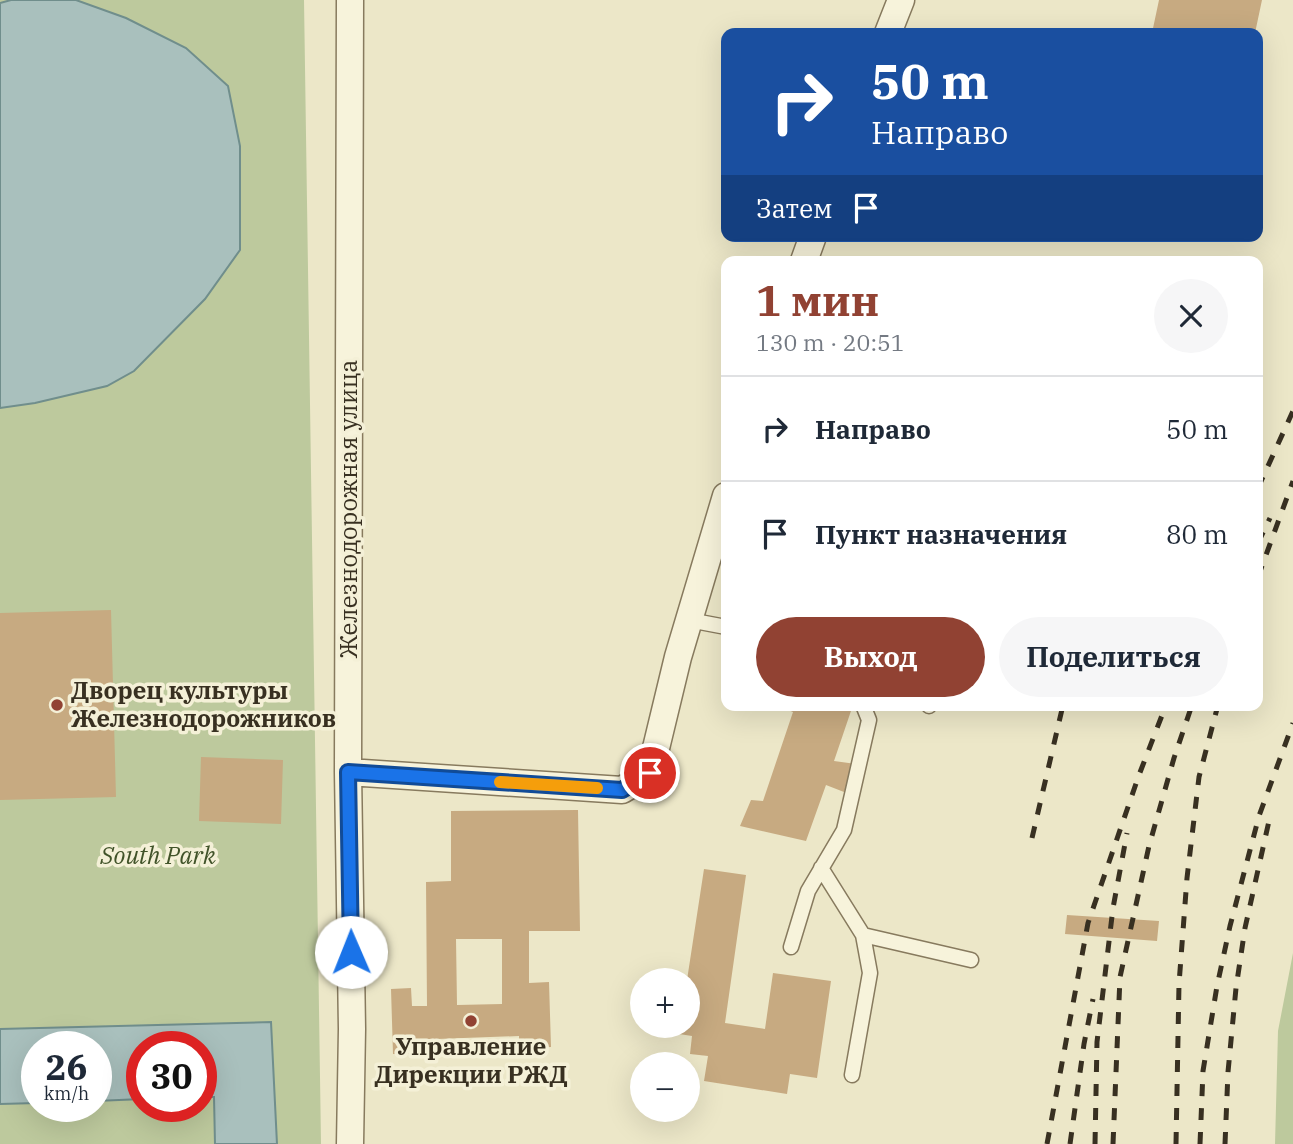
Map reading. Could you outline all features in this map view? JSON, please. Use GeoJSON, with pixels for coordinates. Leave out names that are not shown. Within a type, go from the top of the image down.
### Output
{"type":"FeatureCollection","features":[{"type":"Feature","properties":{"kind":"street","name":"Железнодорожная улица"},"geometry":{"type":"LineString","coordinates":[[350,0],[350,1144]]}},
{"type":"Feature","properties":{"kind":"street"},"geometry":{"type":"LineString","coordinates":[[890,28],[901,0]]}},
{"type":"Feature","properties":{"kind":"street"},"geometry":{"type":"LineString","coordinates":[[348,772],[622,790],[650,773],[678,657],[721,513]]}},
{"type":"Feature","properties":{"kind":"lane"},"geometry":{"type":"LineString","coordinates":[[689,620],[721,626]]}},
{"type":"Feature","properties":{"kind":"lane"},"geometry":{"type":"LineString","coordinates":[[791,947],[808,891],[844,830],[869,720],[865,711]]}},
{"type":"Feature","properties":{"kind":"lane"},"geometry":{"type":"LineString","coordinates":[[821,868],[863,935],[870,973],[852,1075]]}},
{"type":"Feature","properties":{"kind":"lane"},"geometry":{"type":"LineString","coordinates":[[863,935],[971,960]]}},
{"type":"Feature","properties":{"kind":"green space","name":"South Park"},"geometry":{"type":"Polygon","coordinates":[[[0,0],[304,0],[321,1144],[0,1144],[0,0]]]}},
{"type":"Feature","properties":{"kind":"green space"},"geometry":{"type":"Polygon","coordinates":[[[1293,953],[1293,1144],[1275,1144],[1278,1031],[1293,953]]]}},
{"type":"Feature","properties":{"kind":"water"},"geometry":{"type":"Polygon","coordinates":[[[11,0],[76,0],[126,18],[186,48],[228,86],[240,146],[240,250],[205,299],[134,371],[107,386],[35,403],[0,408],[0,3],[11,0]]]}},
{"type":"Feature","properties":{"kind":"water"},"geometry":{"type":"Polygon","coordinates":[[[271,1022],[277,1144],[215,1144],[217,1031],[126,1031],[126,1100],[112,1100],[112,1031],[21,1031],[21,1103],[0,1104],[0,1029],[271,1022]]]}},
{"type":"Feature","properties":{"kind":"building"},"geometry":{"type":"Polygon","coordinates":[[[1159,0],[1262,0],[1256,28],[1153,28],[1159,0]]]}},
{"type":"Feature","properties":{"kind":"building","name":"Дворец культуры Железнодорожников"},"geometry":{"type":"Polygon","coordinates":[[[111,610],[116,797],[0,800],[0,613],[111,610]]]}},
{"type":"Feature","properties":{"kind":"building"},"geometry":{"type":"Polygon","coordinates":[[[791,711],[851,711],[834,761],[856,764],[844,792],[826,785],[806,841],[740,826],[751,800],[763,801],[793,712],[791,711]]]}},
{"type":"Feature","properties":{"kind":"building"},"geometry":{"type":"Polygon","coordinates":[[[201,757],[283,760],[281,824],[199,821],[201,757]]]}},
{"type":"Feature","properties":{"kind":"building"},"geometry":{"type":"Polygon","coordinates":[[[578,810],[580,931],[529,931],[529,983],[549,982],[551,1047],[519,1048],[519,1036],[410,1040],[411,1054],[393,1054],[391,989],[411,988],[412,1006],[427,1006],[426,882],[451,881],[451,811],[578,810]],[[456,939],[457,1005],[502,1004],[502,939],[456,939]]]}},
{"type":"Feature","properties":{"kind":"building"},"geometry":{"type":"Polygon","coordinates":[[[704,869],[746,875],[725,1023],[765,1029],[773,973],[831,981],[817,1078],[790,1074],[787,1094],[704,1081],[708,1056],[700,1055],[700,1052],[690,1052],[692,1038],[700,1038],[700,968],[689,968],[704,869]]]}},
{"type":"Feature","properties":{"kind":"building"},"geometry":{"type":"Polygon","coordinates":[[[1067,915],[1159,921],[1157,941],[1065,934],[1067,915]]]}},
{"type":"Feature","properties":{"kind":"railway"},"geometry":{"type":"LineString","coordinates":[[1263,477],[1293,411]]}},
{"type":"Feature","properties":{"kind":"railway"},"geometry":{"type":"LineString","coordinates":[[1263,563],[1293,481]]}},
{"type":"Feature","properties":{"kind":"railway"},"geometry":{"type":"LineString","coordinates":[[1263,533],[1270,518]]}},
{"type":"Feature","properties":{"kind":"railway"},"geometry":{"type":"LineString","coordinates":[[1032,838],[1062,711]]}},
{"type":"Feature","properties":{"kind":"railway"},"geometry":{"type":"LineString","coordinates":[[1047,1144],[1088,923],[1164,711]]}},
{"type":"Feature","properties":{"kind":"railway"},"geometry":{"type":"LineString","coordinates":[[1113,1144],[1120,977],[1149,846],[1190,711]]}},
{"type":"Feature","properties":{"kind":"railway"},"geometry":{"type":"LineString","coordinates":[[1176,1144],[1179,984],[1187,878],[1199,777],[1216,711]]}},
{"type":"Feature","properties":{"kind":"railway"},"geometry":{"type":"LineString","coordinates":[[1200,1144],[1203,1071],[1230,926],[1259,816],[1293,723]]}},
{"type":"Feature","properties":{"kind":"railway"},"geometry":{"type":"LineString","coordinates":[[1225,1144],[1236,988],[1245,928],[1271,812]]}},
{"type":"Feature","properties":{"kind":"railway"},"geometry":{"type":"LineString","coordinates":[[1095,1144],[1097,1042],[1113,908],[1127,833]]}},
{"type":"Feature","properties":{"kind":"railway"},"geometry":{"type":"LineString","coordinates":[[1070,1144],[1093,999]]}},
{"type":"Feature","properties":{"kind":"slow traffic"},"geometry":{"type":"LineString","coordinates":[[500,782],[597,788]]}},
{"type":"Feature","properties":{"kind":"place","name":"Дворец культуры Железнодорожников"},"geometry":{"type":"Point","coordinates":[57,705]}},
{"type":"Feature","properties":{"kind":"place","name":"Управление Дирекции РЖД"},"geometry":{"type":"Point","coordinates":[471,1021]}},
{"type":"Feature","properties":{"kind":"route"},"geometry":{"type":"LineString","coordinates":[[351,952],[348,772],[622,790],[650,773]]}}]}
